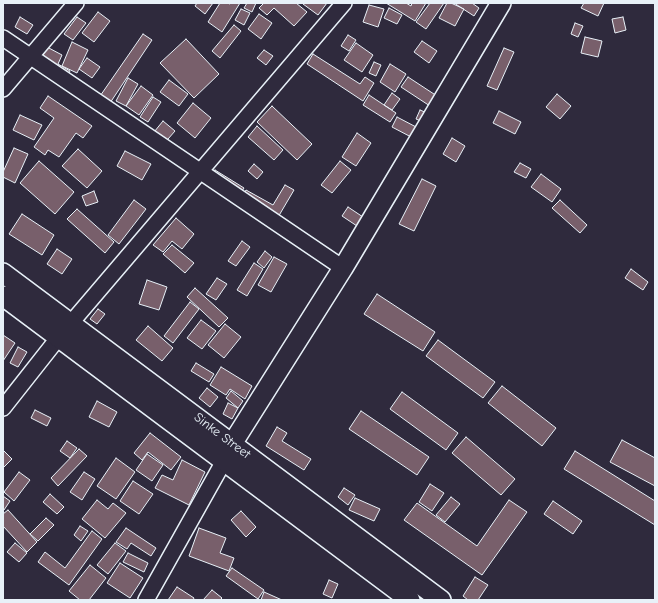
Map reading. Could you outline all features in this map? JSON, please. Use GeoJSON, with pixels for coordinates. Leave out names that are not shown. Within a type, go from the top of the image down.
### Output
{"type":"FeatureCollection","features":[{"type":"Feature","properties":{"kind":"street"},"geometry":{"type":"LineString","coordinates":[[3,90],[76,3]]}},
{"type":"Feature","properties":{"kind":"street"},"geometry":{"type":"LineString","coordinates":[[3,408],[64,330],[344,3]]}},
{"type":"Feature","properties":{"kind":"street"},"geometry":{"type":"LineString","coordinates":[[232,444],[343,268],[501,3]]}},
{"type":"Feature","properties":{"kind":"street"},"geometry":{"type":"LineString","coordinates":[[3,38],[343,268]]}},
{"type":"Feature","properties":{"kind":"street","name":"Sinke Street"},"geometry":{"type":"LineString","coordinates":[[3,273],[64,330],[224,461],[410,600]]}},
{"type":"Feature","properties":{"kind":"street","name":"Sinke Street"},"geometry":{"type":"LineString","coordinates":[[3,296],[64,330],[232,444],[441,600]]}},
{"type":"Feature","properties":{"kind":"street"},"geometry":{"type":"LineString","coordinates":[[146,600],[224,461]]}},
{"type":"Feature","properties":{"kind":"building"},"geometry":{"type":"Polygon","coordinates":[[[197,3],[213,3],[205,14],[195,6],[197,3]]]}},
{"type":"Feature","properties":{"kind":"building"},"geometry":{"type":"Polygon","coordinates":[[[220,3],[240,3],[222,32],[208,22],[220,3]]]}},
{"type":"Feature","properties":{"kind":"building"},"geometry":{"type":"Polygon","coordinates":[[[247,3],[256,3],[252,12],[244,8],[247,3]]]}},
{"type":"Feature","properties":{"kind":"building"},"geometry":{"type":"Polygon","coordinates":[[[264,3],[296,3],[307,12],[294,26],[274,8],[267,15],[259,8],[264,3]]]}},
{"type":"Feature","properties":{"kind":"building"},"geometry":{"type":"Polygon","coordinates":[[[327,3],[318,15],[303,4],[327,3]]]}},
{"type":"Feature","properties":{"kind":"building"},"geometry":{"type":"Polygon","coordinates":[[[386,3],[406,3],[411,6],[412,3],[426,3],[415,21],[386,3]]]}},
{"type":"Feature","properties":{"kind":"building"},"geometry":{"type":"Polygon","coordinates":[[[430,3],[444,3],[426,29],[416,22],[430,3]]]}},
{"type":"Feature","properties":{"kind":"building"},"geometry":{"type":"Polygon","coordinates":[[[447,3],[451,3],[464,9],[455,26],[439,18],[447,3]]]}},
{"type":"Feature","properties":{"kind":"building"},"geometry":{"type":"Polygon","coordinates":[[[454,3],[472,3],[479,8],[474,16],[454,3]]]}},
{"type":"Feature","properties":{"kind":"building"},"geometry":{"type":"Polygon","coordinates":[[[584,3],[604,3],[598,16],[581,8],[584,3]]]}},
{"type":"Feature","properties":{"kind":"building"},"geometry":{"type":"Polygon","coordinates":[[[369,5],[384,9],[378,27],[363,22],[369,5]]]}},
{"type":"Feature","properties":{"kind":"building"},"geometry":{"type":"Polygon","coordinates":[[[389,8],[402,15],[397,24],[384,18],[389,8]]]}},
{"type":"Feature","properties":{"kind":"building"},"geometry":{"type":"Polygon","coordinates":[[[241,9],[250,13],[244,25],[235,20],[241,9]]]}},
{"type":"Feature","properties":{"kind":"building"},"geometry":{"type":"Polygon","coordinates":[[[98,12],[110,21],[94,42],[82,33],[98,12]]]}},
{"type":"Feature","properties":{"kind":"building"},"geometry":{"type":"Polygon","coordinates":[[[259,14],[272,23],[261,39],[248,29],[259,14]]]}},
{"type":"Feature","properties":{"kind":"building"},"geometry":{"type":"Polygon","coordinates":[[[20,17],[33,25],[27,34],[15,27],[20,17]]]}},
{"type":"Feature","properties":{"kind":"building"},"geometry":{"type":"Polygon","coordinates":[[[77,17],[86,23],[73,40],[64,34],[77,17]]]}},
{"type":"Feature","properties":{"kind":"building"},"geometry":{"type":"Polygon","coordinates":[[[623,17],[626,30],[615,33],[612,19],[623,17]]]}},
{"type":"Feature","properties":{"kind":"building"},"geometry":{"type":"Polygon","coordinates":[[[575,23],[583,26],[578,37],[571,34],[575,23]]]}},
{"type":"Feature","properties":{"kind":"building"},"geometry":{"type":"Polygon","coordinates":[[[234,25],[241,31],[220,58],[212,51],[234,25]]]}},
{"type":"Feature","properties":{"kind":"building"},"geometry":{"type":"Polygon","coordinates":[[[143,34],[152,40],[108,106],[98,99],[143,34]]]}},
{"type":"Feature","properties":{"kind":"building"},"geometry":{"type":"Polygon","coordinates":[[[348,35],[356,40],[349,51],[341,46],[348,35]]]}},
{"type":"Feature","properties":{"kind":"building"},"geometry":{"type":"Polygon","coordinates":[[[585,37],[602,41],[598,57],[581,53],[585,37]]]}},
{"type":"Feature","properties":{"kind":"building"},"geometry":{"type":"Polygon","coordinates":[[[186,39],[219,74],[194,98],[160,63],[186,39]]]}},
{"type":"Feature","properties":{"kind":"building"},"geometry":{"type":"Polygon","coordinates":[[[422,41],[437,51],[429,63],[414,52],[422,41]]]}},
{"type":"Feature","properties":{"kind":"building"},"geometry":{"type":"Polygon","coordinates":[[[72,42],[88,50],[77,73],[62,66],[72,42]]]}},
{"type":"Feature","properties":{"kind":"building"},"geometry":{"type":"Polygon","coordinates":[[[356,43],[373,55],[362,72],[344,60],[356,43]]]}},
{"type":"Feature","properties":{"kind":"building"},"geometry":{"type":"Polygon","coordinates":[[[47,47],[62,55],[58,64],[70,71],[67,77],[39,61],[47,47]]]}},
{"type":"Feature","properties":{"kind":"building"},"geometry":{"type":"Polygon","coordinates":[[[504,48],[514,52],[497,90],[487,86],[504,48]]]}},
{"type":"Feature","properties":{"kind":"building"},"geometry":{"type":"Polygon","coordinates":[[[264,50],[273,56],[266,65],[257,58],[264,50]]]}},
{"type":"Feature","properties":{"kind":"building"},"geometry":{"type":"Polygon","coordinates":[[[313,54],[360,84],[365,77],[374,83],[363,101],[307,64],[313,54]]]}},
{"type":"Feature","properties":{"kind":"building"},"geometry":{"type":"Polygon","coordinates":[[[87,58],[100,67],[92,78],[79,69],[87,58]]]}},
{"type":"Feature","properties":{"kind":"building"},"geometry":{"type":"Polygon","coordinates":[[[374,62],[381,65],[376,76],[369,73],[374,62]]]}},
{"type":"Feature","properties":{"kind":"building"},"geometry":{"type":"Polygon","coordinates":[[[390,64],[406,74],[395,92],[380,82],[390,64]]]}},
{"type":"Feature","properties":{"kind":"building"},"geometry":{"type":"Polygon","coordinates":[[[408,77],[440,98],[433,108],[401,87],[408,77]]]}},
{"type":"Feature","properties":{"kind":"building"},"geometry":{"type":"Polygon","coordinates":[[[128,78],[138,84],[126,106],[116,101],[128,78]]]}},
{"type":"Feature","properties":{"kind":"building"},"geometry":{"type":"Polygon","coordinates":[[[169,80],[188,94],[179,106],[160,92],[169,80]]]}},
{"type":"Feature","properties":{"kind":"building"},"geometry":{"type":"Polygon","coordinates":[[[141,86],[153,95],[139,115],[126,106],[141,86]]]}},
{"type":"Feature","properties":{"kind":"building"},"geometry":{"type":"Polygon","coordinates":[[[392,93],[400,99],[392,110],[384,105],[392,93]]]}},
{"type":"Feature","properties":{"kind":"building"},"geometry":{"type":"Polygon","coordinates":[[[557,94],[571,106],[560,119],[546,107],[557,94]]]}},
{"type":"Feature","properties":{"kind":"building"},"geometry":{"type":"Polygon","coordinates":[[[369,95],[396,113],[390,122],[363,105],[369,95]]]}},
{"type":"Feature","properties":{"kind":"building"},"geometry":{"type":"Polygon","coordinates":[[[48,96],[92,126],[83,138],[76,133],[59,157],[48,150],[45,155],[34,147],[54,118],[40,108],[48,96]]]}},
{"type":"Feature","properties":{"kind":"building"},"geometry":{"type":"Polygon","coordinates":[[[153,97],[161,102],[148,122],[140,117],[153,97]]]}},
{"type":"Feature","properties":{"kind":"building"},"geometry":{"type":"Polygon","coordinates":[[[193,103],[211,118],[195,138],[177,123],[193,103]]]}},
{"type":"Feature","properties":{"kind":"building"},"geometry":{"type":"Polygon","coordinates":[[[272,106],[312,144],[297,160],[257,122],[272,106]]]}},
{"type":"Feature","properties":{"kind":"building"},"geometry":{"type":"Polygon","coordinates":[[[420,110],[427,113],[423,122],[416,119],[420,110]]]}},
{"type":"Feature","properties":{"kind":"building"},"geometry":{"type":"Polygon","coordinates":[[[499,111],[521,122],[515,134],[493,123],[499,111]]]}},
{"type":"Feature","properties":{"kind":"building"},"geometry":{"type":"Polygon","coordinates":[[[20,115],[42,125],[34,140],[13,130],[20,115]]]}},
{"type":"Feature","properties":{"kind":"building"},"geometry":{"type":"Polygon","coordinates":[[[397,117],[418,128],[413,138],[392,127],[397,117]]]}},
{"type":"Feature","properties":{"kind":"building"},"geometry":{"type":"Polygon","coordinates":[[[163,121],[175,131],[161,147],[150,137],[163,121]]]}},
{"type":"Feature","properties":{"kind":"building"},"geometry":{"type":"Polygon","coordinates":[[[257,126],[283,150],[274,160],[248,137],[257,126]]]}},
{"type":"Feature","properties":{"kind":"building"},"geometry":{"type":"Polygon","coordinates":[[[357,133],[371,143],[356,166],[342,157],[357,133]]]}},
{"type":"Feature","properties":{"kind":"building"},"geometry":{"type":"Polygon","coordinates":[[[452,138],[465,146],[456,162],[443,154],[452,138]]]}},
{"type":"Feature","properties":{"kind":"building"},"geometry":{"type":"Polygon","coordinates":[[[14,148],[28,154],[15,183],[3,177],[3,172],[14,148]]]}},
{"type":"Feature","properties":{"kind":"building"},"geometry":{"type":"Polygon","coordinates":[[[78,149],[102,171],[87,188],[62,166],[78,149]]]}},
{"type":"Feature","properties":{"kind":"building"},"geometry":{"type":"Polygon","coordinates":[[[125,151],[151,164],[142,180],[117,166],[125,151]]]}},
{"type":"Feature","properties":{"kind":"building"},"geometry":{"type":"Polygon","coordinates":[[[39,161],[74,192],[55,214],[20,183],[39,161]]]}},
{"type":"Feature","properties":{"kind":"building"},"geometry":{"type":"Polygon","coordinates":[[[340,161],[351,170],[332,193],[321,185],[340,161]]]}},
{"type":"Feature","properties":{"kind":"building"},"geometry":{"type":"Polygon","coordinates":[[[520,163],[531,169],[526,178],[514,172],[520,163]]]}},
{"type":"Feature","properties":{"kind":"building"},"geometry":{"type":"Polygon","coordinates":[[[254,164],[263,172],[257,179],[248,171],[254,164]]]}},
{"type":"Feature","properties":{"kind":"building"},"geometry":{"type":"Polygon","coordinates":[[[215,170],[244,188],[236,200],[208,182],[215,170]]]}},
{"type":"Feature","properties":{"kind":"building"},"geometry":{"type":"Polygon","coordinates":[[[541,174],[561,189],[552,202],[531,187],[541,174]]]}},
{"type":"Feature","properties":{"kind":"building"},"geometry":{"type":"Polygon","coordinates":[[[422,179],[436,186],[414,231],[399,224],[422,179]]]}},
{"type":"Feature","properties":{"kind":"building"},"geometry":{"type":"Polygon","coordinates":[[[285,185],[294,190],[274,224],[238,204],[246,190],[273,205],[285,185]]]}},
{"type":"Feature","properties":{"kind":"building"},"geometry":{"type":"Polygon","coordinates":[[[94,191],[98,202],[86,206],[82,196],[94,191]]]}},
{"type":"Feature","properties":{"kind":"building"},"geometry":{"type":"Polygon","coordinates":[[[134,200],[146,209],[119,244],[108,235],[134,200]]]}},
{"type":"Feature","properties":{"kind":"building"},"geometry":{"type":"Polygon","coordinates":[[[560,200],[587,225],[580,233],[552,208],[560,200]]]}},
{"type":"Feature","properties":{"kind":"building"},"geometry":{"type":"Polygon","coordinates":[[[348,207],[363,217],[357,226],[342,216],[348,207]]]}},
{"type":"Feature","properties":{"kind":"building"},"geometry":{"type":"Polygon","coordinates":[[[77,209],[114,242],[105,253],[67,219],[77,209]]]}},
{"type":"Feature","properties":{"kind":"building"},"geometry":{"type":"Polygon","coordinates":[[[22,214],[54,235],[42,255],[9,234],[22,214]]]}},
{"type":"Feature","properties":{"kind":"building"},"geometry":{"type":"Polygon","coordinates":[[[176,218],[194,234],[182,249],[172,241],[163,252],[153,245],[176,218]]]}},
{"type":"Feature","properties":{"kind":"building"},"geometry":{"type":"Polygon","coordinates":[[[242,241],[250,247],[236,266],[228,261],[242,241]]]}},
{"type":"Feature","properties":{"kind":"building"},"geometry":{"type":"Polygon","coordinates":[[[172,245],[194,263],[185,273],[163,254],[172,245]]]}},
{"type":"Feature","properties":{"kind":"building"},"geometry":{"type":"Polygon","coordinates":[[[57,249],[72,259],[62,274],[47,264],[57,249]]]}},
{"type":"Feature","properties":{"kind":"building"},"geometry":{"type":"Polygon","coordinates":[[[265,251],[272,257],[264,268],[257,262],[265,251]]]}},
{"type":"Feature","properties":{"kind":"building"},"geometry":{"type":"Polygon","coordinates":[[[274,257],[287,264],[271,292],[258,285],[274,257]]]}},
{"type":"Feature","properties":{"kind":"building"},"geometry":{"type":"Polygon","coordinates":[[[254,263],[263,269],[247,296],[237,290],[254,263]]]}},
{"type":"Feature","properties":{"kind":"building"},"geometry":{"type":"Polygon","coordinates":[[[631,269],[648,282],[643,290],[625,278],[631,269]]]}},
{"type":"Feature","properties":{"kind":"building"},"geometry":{"type":"Polygon","coordinates":[[[217,278],[227,284],[216,300],[206,294],[217,278]]]}},
{"type":"Feature","properties":{"kind":"building"},"geometry":{"type":"Polygon","coordinates":[[[147,280],[167,287],[159,310],[139,304],[147,280]]]}},
{"type":"Feature","properties":{"kind":"building"},"geometry":{"type":"Polygon","coordinates":[[[195,288],[228,318],[219,327],[187,297],[195,288]]]}},
{"type":"Feature","properties":{"kind":"building"},"geometry":{"type":"Polygon","coordinates":[[[377,294],[435,332],[423,351],[364,314],[377,294]]]}},
{"type":"Feature","properties":{"kind":"building"},"geometry":{"type":"Polygon","coordinates":[[[190,302],[199,309],[173,343],[164,336],[190,302]]]}},
{"type":"Feature","properties":{"kind":"building"},"geometry":{"type":"Polygon","coordinates":[[[98,309],[105,314],[97,324],[90,319],[98,309]]]}},
{"type":"Feature","properties":{"kind":"building"},"geometry":{"type":"Polygon","coordinates":[[[201,320],[216,331],[202,349],[187,338],[201,320]]]}},
{"type":"Feature","properties":{"kind":"building"},"geometry":{"type":"Polygon","coordinates":[[[225,324],[241,337],[224,358],[208,345],[225,324]]]}},
{"type":"Feature","properties":{"kind":"building"},"geometry":{"type":"Polygon","coordinates":[[[148,326],[173,348],[162,361],[136,340],[148,326]]]}},
{"type":"Feature","properties":{"kind":"building"},"geometry":{"type":"Polygon","coordinates":[[[3,335],[15,343],[3,361],[3,335]]]}},
{"type":"Feature","properties":{"kind":"building"},"geometry":{"type":"Polygon","coordinates":[[[438,340],[495,382],[483,398],[426,356],[438,340]]]}},
{"type":"Feature","properties":{"kind":"building"},"geometry":{"type":"Polygon","coordinates":[[[18,347],[27,352],[18,367],[10,363],[18,347]]]}},
{"type":"Feature","properties":{"kind":"building"},"geometry":{"type":"Polygon","coordinates":[[[196,363],[214,374],[209,382],[191,371],[196,363]]]}},
{"type":"Feature","properties":{"kind":"building"},"geometry":{"type":"Polygon","coordinates":[[[221,367],[252,386],[245,399],[230,389],[226,395],[210,385],[221,367]]]}},
{"type":"Feature","properties":{"kind":"building"},"geometry":{"type":"Polygon","coordinates":[[[502,386],[556,428],[542,446],[488,403],[502,386]]]}},
{"type":"Feature","properties":{"kind":"building"},"geometry":{"type":"Polygon","coordinates":[[[207,388],[218,397],[210,407],[199,398],[207,388]]]}},
{"type":"Feature","properties":{"kind":"building"},"geometry":{"type":"Polygon","coordinates":[[[231,391],[243,401],[238,408],[226,398],[231,391]]]}},
{"type":"Feature","properties":{"kind":"building"},"geometry":{"type":"Polygon","coordinates":[[[402,392],[458,433],[446,450],[390,409],[402,392]]]}},
{"type":"Feature","properties":{"kind":"building"},"geometry":{"type":"Polygon","coordinates":[[[97,401],[117,412],[109,427],[89,417],[97,401]]]}},
{"type":"Feature","properties":{"kind":"building"},"geometry":{"type":"Polygon","coordinates":[[[228,403],[238,408],[232,419],[223,414],[228,403]]]}},
{"type":"Feature","properties":{"kind":"building"},"geometry":{"type":"Polygon","coordinates":[[[35,410],[51,418],[47,426],[31,418],[35,410]]]}},
{"type":"Feature","properties":{"kind":"building"},"geometry":{"type":"Polygon","coordinates":[[[361,411],[429,457],[417,475],[349,429],[361,411]]]}},
{"type":"Feature","properties":{"kind":"building"},"geometry":{"type":"Polygon","coordinates":[[[277,427],[287,433],[282,441],[311,459],[304,470],[266,446],[277,427]]]}},
{"type":"Feature","properties":{"kind":"building"},"geometry":{"type":"Polygon","coordinates":[[[150,433],[181,457],[171,470],[148,452],[142,460],[134,453],[150,433]]]}},
{"type":"Feature","properties":{"kind":"building"},"geometry":{"type":"Polygon","coordinates":[[[466,437],[515,479],[501,495],[452,453],[466,437]]]}},
{"type":"Feature","properties":{"kind":"building"},"geometry":{"type":"Polygon","coordinates":[[[622,440],[655,458],[655,486],[610,462],[622,440]]]}},
{"type":"Feature","properties":{"kind":"building"},"geometry":{"type":"Polygon","coordinates":[[[67,441],[77,448],[70,458],[60,451],[67,441]]]}},
{"type":"Feature","properties":{"kind":"building"},"geometry":{"type":"Polygon","coordinates":[[[79,449],[87,456],[58,486],[51,478],[79,449]]]}},
{"type":"Feature","properties":{"kind":"building"},"geometry":{"type":"Polygon","coordinates":[[[3,450],[12,459],[3,468],[3,450]]]}},
{"type":"Feature","properties":{"kind":"building"},"geometry":{"type":"Polygon","coordinates":[[[575,451],[655,501],[655,525],[564,469],[575,451]]]}},
{"type":"Feature","properties":{"kind":"building"},"geometry":{"type":"Polygon","coordinates":[[[147,454],[163,465],[152,481],[136,470],[147,454]]]}},
{"type":"Feature","properties":{"kind":"building"},"geometry":{"type":"Polygon","coordinates":[[[116,458],[135,472],[116,499],[97,486],[116,458]]]}},
{"type":"Feature","properties":{"kind":"building"},"geometry":{"type":"Polygon","coordinates":[[[182,460],[205,472],[189,505],[155,488],[162,475],[173,480],[182,460]]]}},
{"type":"Feature","properties":{"kind":"building"},"geometry":{"type":"Polygon","coordinates":[[[19,472],[30,480],[14,501],[4,492],[19,472]]]}},
{"type":"Feature","properties":{"kind":"building"},"geometry":{"type":"Polygon","coordinates":[[[84,472],[95,479],[82,500],[70,492],[84,472]]]}},
{"type":"Feature","properties":{"kind":"building"},"geometry":{"type":"Polygon","coordinates":[[[133,481],[153,494],[139,514],[120,501],[133,481]]]}},
{"type":"Feature","properties":{"kind":"building"},"geometry":{"type":"Polygon","coordinates":[[[430,484],[444,493],[432,511],[419,502],[430,484]]]}},
{"type":"Feature","properties":{"kind":"building"},"geometry":{"type":"Polygon","coordinates":[[[344,488],[355,495],[348,505],[338,497],[344,488]]]}},
{"type":"Feature","properties":{"kind":"building"},"geometry":{"type":"Polygon","coordinates":[[[50,494],[64,507],[57,514],[43,502],[50,494]]]}},
{"type":"Feature","properties":{"kind":"building"},"geometry":{"type":"Polygon","coordinates":[[[3,496],[10,501],[4,510],[3,509],[3,496]]]}},
{"type":"Feature","properties":{"kind":"building"},"geometry":{"type":"Polygon","coordinates":[[[451,497],[460,504],[445,522],[436,515],[451,497]]]}},
{"type":"Feature","properties":{"kind":"building"},"geometry":{"type":"Polygon","coordinates":[[[355,498],[380,509],[374,521],[349,510],[355,498]]]}},
{"type":"Feature","properties":{"kind":"building"},"geometry":{"type":"Polygon","coordinates":[[[97,500],[108,509],[113,503],[126,513],[105,538],[82,519],[97,500]]]}},
{"type":"Feature","properties":{"kind":"building"},"geometry":{"type":"Polygon","coordinates":[[[509,500],[527,512],[482,575],[404,520],[417,503],[477,546],[509,500]]]}},
{"type":"Feature","properties":{"kind":"building"},"geometry":{"type":"Polygon","coordinates":[[[553,501],[582,521],[573,534],[544,514],[553,501]]]}},
{"type":"Feature","properties":{"kind":"building"},"geometry":{"type":"Polygon","coordinates":[[[8,510],[37,542],[27,552],[3,526],[3,514],[8,510]]]}},
{"type":"Feature","properties":{"kind":"building"},"geometry":{"type":"Polygon","coordinates":[[[241,511],[256,527],[246,537],[231,520],[241,511]]]}},
{"type":"Feature","properties":{"kind":"building"},"geometry":{"type":"Polygon","coordinates":[[[46,518],[54,525],[38,541],[30,534],[46,518]]]}},
{"type":"Feature","properties":{"kind":"building"},"geometry":{"type":"Polygon","coordinates":[[[80,526],[88,531],[81,541],[74,535],[80,526]]]}},
{"type":"Feature","properties":{"kind":"building"},"geometry":{"type":"Polygon","coordinates":[[[126,528],[156,548],[151,556],[131,543],[127,549],[116,542],[126,528]]]}},
{"type":"Feature","properties":{"kind":"building"},"geometry":{"type":"Polygon","coordinates":[[[199,528],[226,538],[220,553],[234,558],[229,571],[189,556],[199,528]]]}},
{"type":"Feature","properties":{"kind":"building"},"geometry":{"type":"Polygon","coordinates":[[[92,531],[102,539],[69,585],[38,562],[45,552],[65,568],[92,531]]]}},
{"type":"Feature","properties":{"kind":"building"},"geometry":{"type":"Polygon","coordinates":[[[15,543],[27,553],[19,562],[7,552],[15,543]]]}},
{"type":"Feature","properties":{"kind":"building"},"geometry":{"type":"Polygon","coordinates":[[[115,543],[126,551],[108,574],[97,565],[115,543]]]}},
{"type":"Feature","properties":{"kind":"building"},"geometry":{"type":"Polygon","coordinates":[[[128,553],[148,563],[144,572],[123,562],[128,553]]]}},
{"type":"Feature","properties":{"kind":"building"},"geometry":{"type":"Polygon","coordinates":[[[120,563],[143,578],[130,598],[107,583],[120,563]]]}},
{"type":"Feature","properties":{"kind":"building"},"geometry":{"type":"Polygon","coordinates":[[[90,565],[106,578],[89,600],[80,600],[69,591],[90,565]]]}},
{"type":"Feature","properties":{"kind":"building"},"geometry":{"type":"Polygon","coordinates":[[[232,568],[264,590],[258,599],[226,576],[232,568]]]}},
{"type":"Feature","properties":{"kind":"building"},"geometry":{"type":"Polygon","coordinates":[[[475,577],[488,585],[478,600],[468,600],[463,596],[475,577]]]}},
{"type":"Feature","properties":{"kind":"building"},"geometry":{"type":"Polygon","coordinates":[[[329,580],[338,584],[332,598],[323,594],[329,580]]]}},
{"type":"Feature","properties":{"kind":"building"},"geometry":{"type":"Polygon","coordinates":[[[177,587],[194,598],[193,600],[168,600],[177,587]]]}},
{"type":"Feature","properties":{"kind":"building"},"geometry":{"type":"Polygon","coordinates":[[[212,590],[222,598],[220,600],[203,600],[212,590]]]}},
{"type":"Feature","properties":{"kind":"building"},"geometry":{"type":"Polygon","coordinates":[[[264,592],[282,600],[261,600],[264,592]]]}}]}
